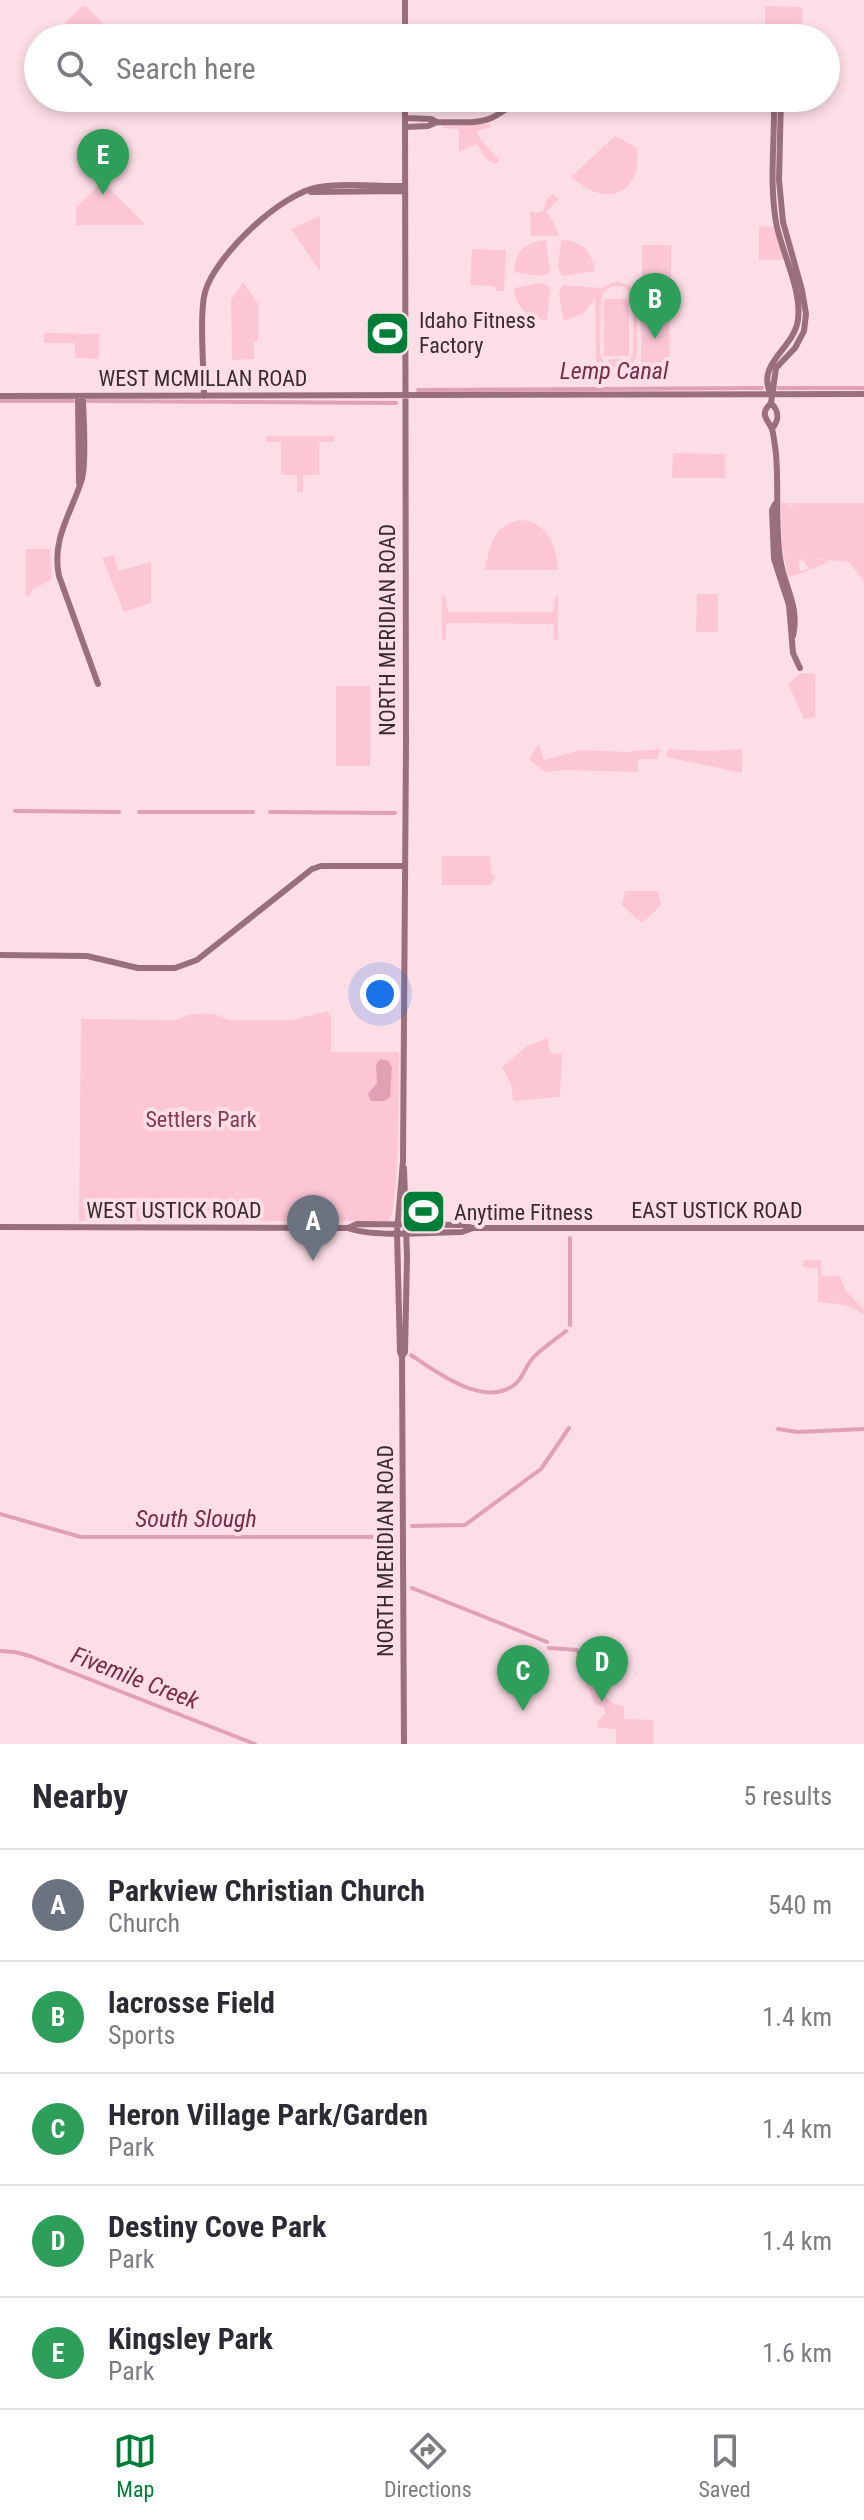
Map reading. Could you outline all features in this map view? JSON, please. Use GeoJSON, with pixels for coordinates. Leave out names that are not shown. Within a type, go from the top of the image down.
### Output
{"type":"FeatureCollection","features":[{"type":"Feature","properties":{"kind":"main road"},"geometry":{"type":"LineString","coordinates":[[405,0],[405,24]]}},
{"type":"Feature","properties":{"kind":"main road","name":"NORTH MERIDIAN ROAD"},"geometry":{"type":"LineString","coordinates":[[404,1744],[405,112]]}},
{"type":"Feature","properties":{"kind":"main road"},"geometry":{"type":"LineString","coordinates":[[405,122],[431,119],[437,122],[487,121],[504,112]]}},
{"type":"Feature","properties":{"kind":"main road"},"geometry":{"type":"LineString","coordinates":[[772,429],[778,414],[767,384],[768,369],[794,335],[799,317],[774,208],[774,112]]}},
{"type":"Feature","properties":{"kind":"main road"},"geometry":{"type":"LineString","coordinates":[[781,112],[779,180],[783,222],[804,298],[805,321],[795,348],[776,368],[764,418],[772,429],[776,455],[780,561],[796,616],[793,653],[800,668]]}},
{"type":"Feature","properties":{"kind":"main road"},"geometry":{"type":"LineString","coordinates":[[204,396],[205,292],[219,268],[248,232],[277,208],[319,187],[405,189]]}},
{"type":"Feature","properties":{"kind":"main road","name":"WEST MCMILLAN ROAD"},"geometry":{"type":"LineString","coordinates":[[0,396],[771,399],[864,394]]}},
{"type":"Feature","properties":{"kind":"main road"},"geometry":{"type":"LineString","coordinates":[[80,396],[82,477],[60,534],[58,569],[98,684]]}},
{"type":"Feature","properties":{"kind":"main road"},"geometry":{"type":"LineString","coordinates":[[0,955],[81,955],[130,968],[182,967],[197,960],[312,869],[321,866],[405,866]]}},
{"type":"Feature","properties":{"kind":"main road","name":"WEST USTICK ROAD"},"geometry":{"type":"LineString","coordinates":[[0,1227],[348,1228],[357,1224],[402,1228]]}},
{"type":"Feature","properties":{"kind":"main road","name":"EAST USTICK ROAD"},"geometry":{"type":"LineString","coordinates":[[402,1228],[463,1225],[473,1228],[864,1228]]}},
{"type":"Feature","properties":{"kind":"green space"},"geometry":{"type":"Polygon","coordinates":[[[82,6],[87,7],[103,24],[63,24],[82,6]]]}},
{"type":"Feature","properties":{"kind":"green space"},"geometry":{"type":"Polygon","coordinates":[[[765,6],[802,7],[802,24],[765,24],[765,6]]]}},
{"type":"Feature","properties":{"kind":"green space"},"geometry":{"type":"Polygon","coordinates":[[[489,124],[491,127],[477,131],[479,138],[499,160],[494,164],[487,160],[476,144],[459,152],[459,129],[441,128],[443,126],[489,124]]]}},
{"type":"Feature","properties":{"kind":"green space"},"geometry":{"type":"Polygon","coordinates":[[[615,136],[637,148],[637,165],[630,184],[614,194],[605,194],[579,183],[572,176],[615,136]]]}},
{"type":"Feature","properties":{"kind":"green space"},"geometry":{"type":"Polygon","coordinates":[[[103,181],[146,225],[76,225],[76,208],[103,181]]]}},
{"type":"Feature","properties":{"kind":"green space"},"geometry":{"type":"Polygon","coordinates":[[[552,194],[559,199],[546,212],[559,236],[531,236],[530,211],[543,211],[552,194]]]}},
{"type":"Feature","properties":{"kind":"green space"},"geometry":{"type":"Polygon","coordinates":[[[320,216],[320,271],[291,229],[320,216]]]}},
{"type":"Feature","properties":{"kind":"green space"},"geometry":{"type":"Polygon","coordinates":[[[759,226],[775,227],[783,258],[759,260],[759,226]]]}},
{"type":"Feature","properties":{"kind":"green space"},"geometry":{"type":"Polygon","coordinates":[[[546,240],[550,273],[540,276],[514,272],[516,259],[523,249],[546,240]]]}},
{"type":"Feature","properties":{"kind":"green space"},"geometry":{"type":"Polygon","coordinates":[[[561,240],[584,248],[595,271],[562,276],[558,267],[561,240]]]}},
{"type":"Feature","properties":{"kind":"green space"},"geometry":{"type":"Polygon","coordinates":[[[642,245],[671,245],[671,289],[642,289],[642,245]]]}},
{"type":"Feature","properties":{"kind":"green space"},"geometry":{"type":"Polygon","coordinates":[[[472,249],[506,250],[504,291],[496,291],[494,286],[470,285],[472,249]]]}},
{"type":"Feature","properties":{"kind":"green space"},"geometry":{"type":"Polygon","coordinates":[[[617,281],[631,287],[637,297],[637,355],[630,369],[615,374],[601,367],[596,369],[595,298],[583,314],[564,321],[559,295],[562,285],[601,288],[617,281]],[[612,286],[601,299],[600,354],[606,366],[609,359],[624,359],[627,366],[633,353],[633,302],[624,287],[612,286]]]}},
{"type":"Feature","properties":{"kind":"green space"},"geometry":{"type":"Polygon","coordinates":[[[243,282],[258,304],[258,341],[254,342],[254,359],[232,360],[231,300],[243,282]]]}},
{"type":"Feature","properties":{"kind":"green space"},"geometry":{"type":"Polygon","coordinates":[[[541,283],[550,287],[547,320],[524,311],[517,301],[514,288],[541,283]]]}},
{"type":"Feature","properties":{"kind":"green space"},"geometry":{"type":"Polygon","coordinates":[[[604,299],[629,299],[629,356],[604,356],[604,299]]]}},
{"type":"Feature","properties":{"kind":"green space"},"geometry":{"type":"Polygon","coordinates":[[[669,313],[670,365],[641,365],[641,314],[669,313]]]}},
{"type":"Feature","properties":{"kind":"green space"},"geometry":{"type":"Polygon","coordinates":[[[44,333],[99,334],[99,359],[75,358],[75,343],[44,343],[44,333]]]}},
{"type":"Feature","properties":{"kind":"green space"},"geometry":{"type":"Polygon","coordinates":[[[266,436],[334,436],[334,442],[319,442],[319,475],[303,475],[303,492],[297,492],[297,475],[281,475],[281,442],[266,442],[266,436]]]}},
{"type":"Feature","properties":{"kind":"green space"},"geometry":{"type":"Polygon","coordinates":[[[673,453],[725,454],[725,478],[672,478],[673,453]]]}},
{"type":"Feature","properties":{"kind":"green space"},"geometry":{"type":"Polygon","coordinates":[[[781,503],[791,503],[786,511],[794,503],[864,503],[864,581],[849,562],[806,557],[830,561],[810,570],[803,560],[798,561],[800,571],[808,571],[788,577],[782,545],[781,503]]]}},
{"type":"Feature","properties":{"kind":"green space"},"geometry":{"type":"Polygon","coordinates":[[[522,520],[544,531],[553,545],[558,570],[485,570],[494,537],[505,526],[522,520]]]}},
{"type":"Feature","properties":{"kind":"green space"},"geometry":{"type":"Polygon","coordinates":[[[26,549],[50,549],[52,579],[32,590],[29,596],[26,595],[26,549]]]}},
{"type":"Feature","properties":{"kind":"green space"},"geometry":{"type":"Polygon","coordinates":[[[114,555],[118,571],[151,562],[151,603],[124,612],[102,558],[114,555]]]}},
{"type":"Feature","properties":{"kind":"green space"},"geometry":{"type":"Polygon","coordinates":[[[697,594],[718,594],[718,632],[696,632],[697,594]]]}},
{"type":"Feature","properties":{"kind":"green space"},"geometry":{"type":"Polygon","coordinates":[[[445,595],[448,612],[553,612],[556,595],[558,639],[555,641],[553,624],[446,623],[445,641],[442,639],[442,596],[445,595]]]}},
{"type":"Feature","properties":{"kind":"green space"},"geometry":{"type":"Polygon","coordinates":[[[801,673],[815,674],[815,717],[804,719],[788,684],[801,673]]]}},
{"type":"Feature","properties":{"kind":"green space"},"geometry":{"type":"Polygon","coordinates":[[[336,686],[370,686],[370,766],[336,766],[336,686]]]}},
{"type":"Feature","properties":{"kind":"green space"},"geometry":{"type":"Polygon","coordinates":[[[539,744],[544,760],[581,750],[625,752],[661,749],[657,759],[638,759],[638,772],[545,772],[529,759],[539,744]]]}},
{"type":"Feature","properties":{"kind":"green space"},"geometry":{"type":"Polygon","coordinates":[[[668,749],[742,749],[742,773],[666,757],[668,749]]]}},
{"type":"Feature","properties":{"kind":"green space"},"geometry":{"type":"Polygon","coordinates":[[[442,856],[490,856],[491,873],[495,877],[491,885],[442,885],[442,856]]]}},
{"type":"Feature","properties":{"kind":"green space"},"geometry":{"type":"Polygon","coordinates":[[[625,891],[658,891],[661,905],[642,923],[622,905],[625,891]]]}},
{"type":"Feature","properties":{"kind":"green space","name":"Settlers Park"},"geometry":{"type":"Polygon","coordinates":[[[327,1011],[331,1016],[331,1052],[399,1052],[397,1168],[393,1211],[389,1221],[79,1221],[81,1019],[177,1020],[202,1014],[228,1020],[293,1020],[327,1011]]]}},
{"type":"Feature","properties":{"kind":"green space"},"geometry":{"type":"Polygon","coordinates":[[[548,1038],[550,1053],[562,1054],[560,1097],[513,1101],[511,1084],[502,1067],[527,1046],[548,1038]]]}},
{"type":"Feature","properties":{"kind":"green space"},"geometry":{"type":"Polygon","coordinates":[[[804,1260],[821,1260],[821,1276],[840,1276],[845,1290],[864,1310],[864,1314],[844,1305],[818,1302],[818,1268],[802,1267],[804,1260]]]}},
{"type":"Feature","properties":{"kind":"green space"},"geometry":{"type":"Polygon","coordinates":[[[585,1660],[605,1696],[624,1706],[624,1719],[653,1720],[653,1744],[616,1744],[616,1729],[598,1728],[598,1721],[605,1714],[604,1707],[593,1700],[581,1670],[585,1660]]]}},
{"type":"Feature","properties":{"kind":"shaded area"},"geometry":{"type":"Polygon","coordinates":[[[380,1059],[388,1061],[392,1067],[390,1097],[384,1101],[371,1101],[368,1094],[377,1083],[376,1065],[380,1059]]]}},
{"type":"Feature","properties":{"kind":"waterway","name":"Lemp Canal"},"geometry":{"type":"LineString","coordinates":[[418,390],[762,388]]}},
{"type":"Feature","properties":{"kind":"waterway","name":"Lemp Canal"},"geometry":{"type":"LineString","coordinates":[[778,388],[864,388]]}},
{"type":"Feature","properties":{"kind":"waterway","name":"Lemp Canal"},"geometry":{"type":"LineString","coordinates":[[0,401],[73,401]]}},
{"type":"Feature","properties":{"kind":"waterway","name":"Lemp Canal"},"geometry":{"type":"LineString","coordinates":[[88,401],[396,403]]}},
{"type":"Feature","properties":{"kind":"waterway"},"geometry":{"type":"LineString","coordinates":[[15,811],[119,812]]}},
{"type":"Feature","properties":{"kind":"waterway"},"geometry":{"type":"LineString","coordinates":[[139,812],[253,812]]}},
{"type":"Feature","properties":{"kind":"waterway"},"geometry":{"type":"LineString","coordinates":[[270,812],[395,813]]}},
{"type":"Feature","properties":{"kind":"waterway"},"geometry":{"type":"LineString","coordinates":[[570,1238],[570,1325]]}},
{"type":"Feature","properties":{"kind":"waterway"},"geometry":{"type":"LineString","coordinates":[[411,1355],[461,1385],[475,1390],[502,1391],[514,1385],[532,1359],[566,1331]]}},
{"type":"Feature","properties":{"kind":"waterway","name":"South Slough"},"geometry":{"type":"LineString","coordinates":[[412,1526],[465,1525],[541,1469],[569,1428]]}},
{"type":"Feature","properties":{"kind":"waterway","name":"South Slough"},"geometry":{"type":"LineString","coordinates":[[778,1429],[798,1432],[864,1429]]}},
{"type":"Feature","properties":{"kind":"waterway","name":"South Slough"},"geometry":{"type":"LineString","coordinates":[[0,1514],[81,1537],[395,1537]]}},
{"type":"Feature","properties":{"kind":"waterway"},"geometry":{"type":"LineString","coordinates":[[412,1588],[547,1642]]}},
{"type":"Feature","properties":{"kind":"waterway"},"geometry":{"type":"LineString","coordinates":[[549,1648],[577,1650],[580,1656]]}},
{"type":"Feature","properties":{"kind":"waterway","name":"Fivemile Creek"},"geometry":{"type":"LineString","coordinates":[[0,1651],[30,1656],[255,1744]]}},
{"type":"Feature","properties":{"kind":"place","name":"Kingsley Park"},"geometry":{"type":"Point","coordinates":[103,195]}},
{"type":"Feature","properties":{"kind":"place","name":"Idaho Fitness Factory"},"geometry":{"type":"Point","coordinates":[388,333]}},
{"type":"Feature","properties":{"kind":"place","name":"lacrosse Field"},"geometry":{"type":"Point","coordinates":[655,339]}},
{"type":"Feature","properties":{"kind":"place","name":"Anytime Fitness"},"geometry":{"type":"Point","coordinates":[423,1212]}},
{"type":"Feature","properties":{"kind":"place","name":"Parkview Christian Church"},"geometry":{"type":"Point","coordinates":[313,1261]}},
{"type":"Feature","properties":{"kind":"place","name":"Destiny Cove Park"},"geometry":{"type":"Point","coordinates":[602,1702]}},
{"type":"Feature","properties":{"kind":"place","name":"Heron Village Park/Garden"},"geometry":{"type":"Point","coordinates":[523,1711]}}]}
